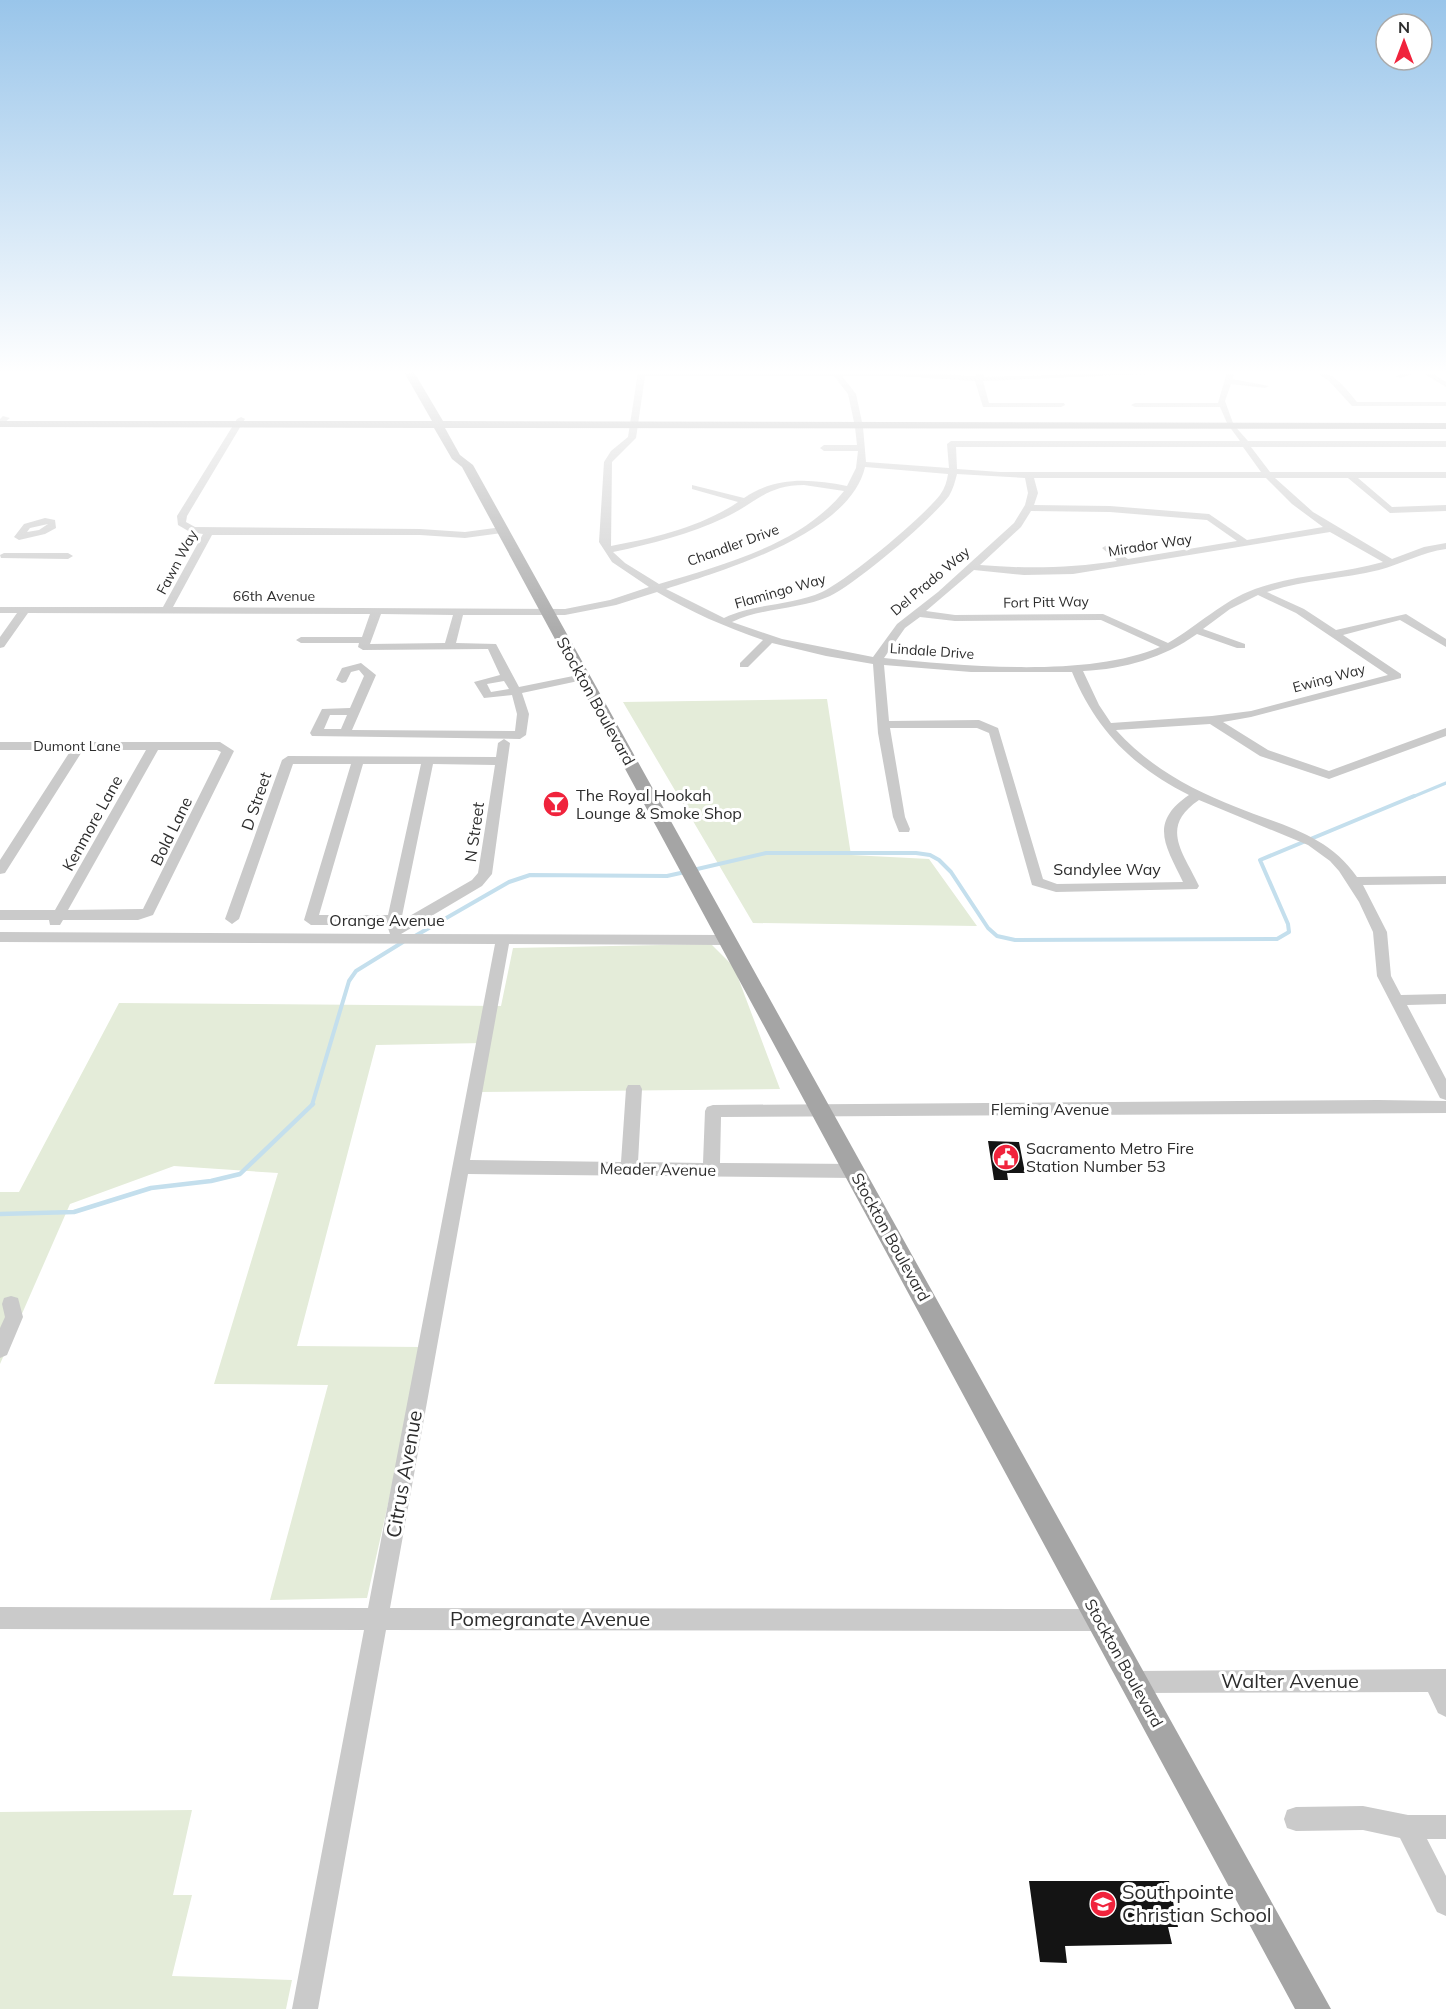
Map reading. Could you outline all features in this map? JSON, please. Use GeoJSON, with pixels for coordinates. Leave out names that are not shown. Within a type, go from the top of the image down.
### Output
{"type":"FeatureCollection","features":[{"type":"Feature","properties":{"kind":"main road","name":"Stockton Boulevard"},"geometry":{"type":"LineString","coordinates":[[467,466],[1314,2009]]}},
{"type":"Feature","properties":{"kind":"street","name":"Fawn Way"},"geometry":{"type":"LineString","coordinates":[[166,611],[209,532],[188,528],[181,520],[213,466]]}},
{"type":"Feature","properties":{"kind":"street"},"geometry":{"type":"LineString","coordinates":[[608,466],[604,542],[607,550],[633,546],[707,521],[765,489],[784,484],[815,484],[849,489]]}},
{"type":"Feature","properties":{"kind":"street","name":"Chandler Drive"},"geometry":{"type":"LineString","coordinates":[[548,612],[601,605],[788,541],[833,509],[856,481],[860,466]]}},
{"type":"Feature","properties":{"kind":"street"},"geometry":{"type":"LineString","coordinates":[[879,466],[951,473],[1029,476],[1446,475]]}},
{"type":"Feature","properties":{"kind":"street","name":"Flamingo Way"},"geometry":{"type":"LineString","coordinates":[[724,622],[753,610],[811,598],[842,585],[941,501],[948,488],[953,466]]}},
{"type":"Feature","properties":{"kind":"street"},"geometry":{"type":"LineString","coordinates":[[1261,466],[1296,502],[1331,529],[1391,563]]}},
{"type":"Feature","properties":{"kind":"street"},"geometry":{"type":"LineString","coordinates":[[1350,475],[1390,510],[1446,508]]}},
{"type":"Feature","properties":{"kind":"street"},"geometry":{"type":"LineString","coordinates":[[1029,476],[1033,493],[1029,508],[1110,509],[1209,517],[1245,543]]}},
{"type":"Feature","properties":{"kind":"street"},"geometry":{"type":"LineString","coordinates":[[695,487],[746,501]]}},
{"type":"Feature","properties":{"kind":"street","name":"Del Prado Way"},"geometry":{"type":"LineString","coordinates":[[876,662],[892,635],[1018,525],[1029,508]]}},
{"type":"Feature","properties":{"kind":"street","name":"Mirador Way"},"geometry":{"type":"LineString","coordinates":[[972,567],[1041,573],[1331,529]]}},
{"type":"Feature","properties":{"kind":"street"},"geometry":{"type":"LineString","coordinates":[[209,532],[420,532],[465,535],[502,530]]}},
{"type":"Feature","properties":{"kind":"street"},"geometry":{"type":"LineString","coordinates":[[2,558],[19,537]]}},
{"type":"Feature","properties":{"kind":"street","name":"Lindale Drive"},"geometry":{"type":"LineString","coordinates":[[607,550],[618,562],[656,588],[724,622],[770,639],[876,662],[966,669],[1076,668],[1132,662],[1170,648],[1229,605],[1258,591],[1391,563],[1418,550],[1446,546]]}},
{"type":"Feature","properties":{"kind":"street"},"geometry":{"type":"LineString","coordinates":[[1107,548],[1125,562]]}},
{"type":"Feature","properties":{"kind":"street"},"geometry":{"type":"LineString","coordinates":[[2,558],[68,556]]}},
{"type":"Feature","properties":{"kind":"street","name":"Ewing Way"},"geometry":{"type":"LineString","coordinates":[[1108,727],[1212,720],[1269,710],[1397,676],[1294,607],[1258,591]]}},
{"type":"Feature","properties":{"kind":"street","name":"66th Avenue"},"geometry":{"type":"LineString","coordinates":[[0,610],[548,612]]}},
{"type":"Feature","properties":{"kind":"street"},"geometry":{"type":"LineString","coordinates":[[0,645],[25,610]]}},
{"type":"Feature","properties":{"kind":"street"},"geometry":{"type":"LineString","coordinates":[[361,666],[364,644],[377,611]]}},
{"type":"Feature","properties":{"kind":"street"},"geometry":{"type":"LineString","coordinates":[[449,647],[459,612]]}},
{"type":"Feature","properties":{"kind":"street","name":"Fort Pitt Way"},"geometry":{"type":"LineString","coordinates":[[916,613],[955,618],[1104,617],[1170,648]]}},
{"type":"Feature","properties":{"kind":"street"},"geometry":{"type":"LineString","coordinates":[[1334,634],[1402,616],[1446,644]]}},
{"type":"Feature","properties":{"kind":"street"},"geometry":{"type":"LineString","coordinates":[[1197,630],[1241,646]]}},
{"type":"Feature","properties":{"kind":"street"},"geometry":{"type":"LineString","coordinates":[[744,665],[770,639]]}},
{"type":"Feature","properties":{"kind":"street"},"geometry":{"type":"LineString","coordinates":[[301,640],[449,647],[492,646],[516,691],[523,714],[520,735],[316,733],[326,711],[354,712]]}},
{"type":"Feature","properties":{"kind":"street"},"geometry":{"type":"LineString","coordinates":[[876,662],[899,817],[904,829]]}},
{"type":"Feature","properties":{"kind":"street"},"geometry":{"type":"LineString","coordinates":[[342,680],[346,670],[361,666]]}},
{"type":"Feature","properties":{"kind":"street"},"geometry":{"type":"LineString","coordinates":[[345,733],[370,675],[361,666]]}},
{"type":"Feature","properties":{"kind":"street"},"geometry":{"type":"LineString","coordinates":[[1076,668],[1089,699],[1108,727],[1146,763],[1198,795],[1298,835],[1323,849],[1339,862],[1353,881],[1378,929],[1383,944],[1382,968],[1446,1094]]}},
{"type":"Feature","properties":{"kind":"street"},"geometry":{"type":"LineString","coordinates":[[507,677],[480,682],[488,696],[583,677]]}},
{"type":"Feature","properties":{"kind":"street"},"geometry":{"type":"LineString","coordinates":[[1212,720],[1264,753],[1329,775],[1446,732]]}},
{"type":"Feature","properties":{"kind":"street","name":"Sandylee Way"},"geometry":{"type":"LineString","coordinates":[[884,725],[979,724],[994,731],[1036,882],[1056,888],[1192,886],[1172,849],[1168,829],[1175,812],[1198,795]]}},
{"type":"Feature","properties":{"kind":"street","name":"N Street"},"geometry":{"type":"LineString","coordinates":[[396,932],[477,883],[485,874],[504,743]]}},
{"type":"Feature","properties":{"kind":"street","name":"Dumont Lane"},"geometry":{"type":"LineString","coordinates":[[0,746],[154,746]]}},
{"type":"Feature","properties":{"kind":"street"},"geometry":{"type":"LineString","coordinates":[[0,870],[78,746]]}},
{"type":"Feature","properties":{"kind":"street","name":"Bold Lane"},"geometry":{"type":"LineString","coordinates":[[59,915],[138,915],[148,912],[153,905],[228,751],[220,746],[154,746]]}},
{"type":"Feature","properties":{"kind":"street","name":"Kenmore Lane"},"geometry":{"type":"LineString","coordinates":[[59,915],[154,746]]}},
{"type":"Feature","properties":{"kind":"street","name":"D Street"},"geometry":{"type":"LineString","coordinates":[[232,919],[288,760],[358,760]]}},
{"type":"Feature","properties":{"kind":"street"},"geometry":{"type":"LineString","coordinates":[[428,761],[396,932],[311,920],[358,760],[501,761]]}},
{"type":"Feature","properties":{"kind":"street"},"geometry":{"type":"LineString","coordinates":[[1353,881],[1446,880]]}},
{"type":"Feature","properties":{"kind":"street"},"geometry":{"type":"LineString","coordinates":[[0,915],[59,915],[47,937]]}},
{"type":"Feature","properties":{"kind":"street","name":"Orange Avenue"},"geometry":{"type":"LineString","coordinates":[[0,937],[396,932],[432,939],[727,940]]}},
{"type":"Feature","properties":{"kind":"street","name":"Citrus Avenue"},"geometry":{"type":"LineString","coordinates":[[305,2009],[503,939]]}},
{"type":"Feature","properties":{"kind":"street"},"geometry":{"type":"LineString","coordinates":[[1396,999],[1446,999]]}},
{"type":"Feature","properties":{"kind":"street"},"geometry":{"type":"LineString","coordinates":[[629,1168],[634,1089]]}},
{"type":"Feature","properties":{"kind":"street","name":"Fleming Avenue"},"geometry":{"type":"LineString","coordinates":[[711,1169],[712,1112],[1446,1107]]}},
{"type":"Feature","properties":{"kind":"street","name":"Meader Avenue"},"geometry":{"type":"LineString","coordinates":[[461,1167],[854,1171]]}},
{"type":"Feature","properties":{"kind":"street"},"geometry":{"type":"LineString","coordinates":[[0,1349],[14,1317],[11,1304]]}},
{"type":"Feature","properties":{"kind":"street","name":"Pomegranate Avenue"},"geometry":{"type":"LineString","coordinates":[[0,1618],[1101,1620]]}},
{"type":"Feature","properties":{"kind":"street"},"geometry":{"type":"LineString","coordinates":[[1440,1680],[1446,1705]]}},
{"type":"Feature","properties":{"kind":"street","name":"Walter Avenue"},"geometry":{"type":"LineString","coordinates":[[1135,1682],[1440,1680]]}},
{"type":"Feature","properties":{"kind":"street"},"geometry":{"type":"LineString","coordinates":[[1296,1819],[1363,1818],[1408,1827],[1446,1827]]}},
{"type":"Feature","properties":{"kind":"street"},"geometry":{"type":"LineString","coordinates":[[1408,1827],[1446,1903]]}},
{"type":"Feature","properties":{"kind":"green space"},"geometry":{"type":"Polygon","coordinates":[[[827,699],[851,855],[929,859],[977,926],[753,923],[623,702],[827,699]]]}},
{"type":"Feature","properties":{"kind":"green space"},"geometry":{"type":"Polygon","coordinates":[[[711,944],[734,967],[780,1089],[478,1092],[485,1043],[376,1045],[297,1346],[423,1347],[367,1598],[270,1600],[328,1385],[214,1384],[278,1173],[174,1166],[70,1204],[0,1364],[0,1192],[19,1192],[119,1003],[501,1006],[513,948],[711,944]]]}},
{"type":"Feature","properties":{"kind":"green space"},"geometry":{"type":"Polygon","coordinates":[[[192,1810],[173,1895],[192,1895],[172,1976],[292,1980],[286,2009],[0,2009],[0,1812],[192,1810]]]}},
{"type":"Feature","properties":{"kind":"building","name":"Sacramento Metro Fire Station Number 53"},"geometry":{"type":"Polygon","coordinates":[[[988,1141],[1019,1142],[1025,1173],[1007,1173],[1008,1180],[994,1180],[988,1141]]]}},
{"type":"Feature","properties":{"kind":"building","name":"Southpointe Christian School"},"geometry":{"type":"Polygon","coordinates":[[[1029,1881],[1169,1881],[1178,1927],[1168,1927],[1172,1944],[1065,1946],[1067,1963],[1040,1962],[1029,1881]]]}},
{"type":"Feature","properties":{"kind":"waterway"},"geometry":{"type":"LineString","coordinates":[[1410,798],[1446,783]]}},
{"type":"Feature","properties":{"kind":"waterway"},"geometry":{"type":"LineString","coordinates":[[693,870],[766,853],[916,853],[930,855],[951,872],[988,928],[997,936],[1015,940],[1277,939],[1289,932],[1288,924],[1260,860],[1414,796]]}},
{"type":"Feature","properties":{"kind":"waterway"},"geometry":{"type":"LineString","coordinates":[[415,936],[509,882],[530,875],[667,876],[685,872]]}},
{"type":"Feature","properties":{"kind":"waterway"},"geometry":{"type":"LineString","coordinates":[[312,1105],[349,981],[356,971],[403,942]]}},
{"type":"Feature","properties":{"kind":"waterway"},"geometry":{"type":"LineString","coordinates":[[0,1214],[74,1212],[151,1188],[211,1181],[240,1174],[312,1105]]}},
{"type":"Feature","properties":{"kind":"place","name":"The Royal Hookah Lounge & Smoke Shop"},"geometry":{"type":"Point","coordinates":[556,804]}},
{"type":"Feature","properties":{"kind":"place","name":"Sacramento Metro Fire Station Number 53"},"geometry":{"type":"Point","coordinates":[1006,1157]}},
{"type":"Feature","properties":{"kind":"place","name":"Southpointe Christian School"},"geometry":{"type":"Point","coordinates":[1103,1904]}}]}
